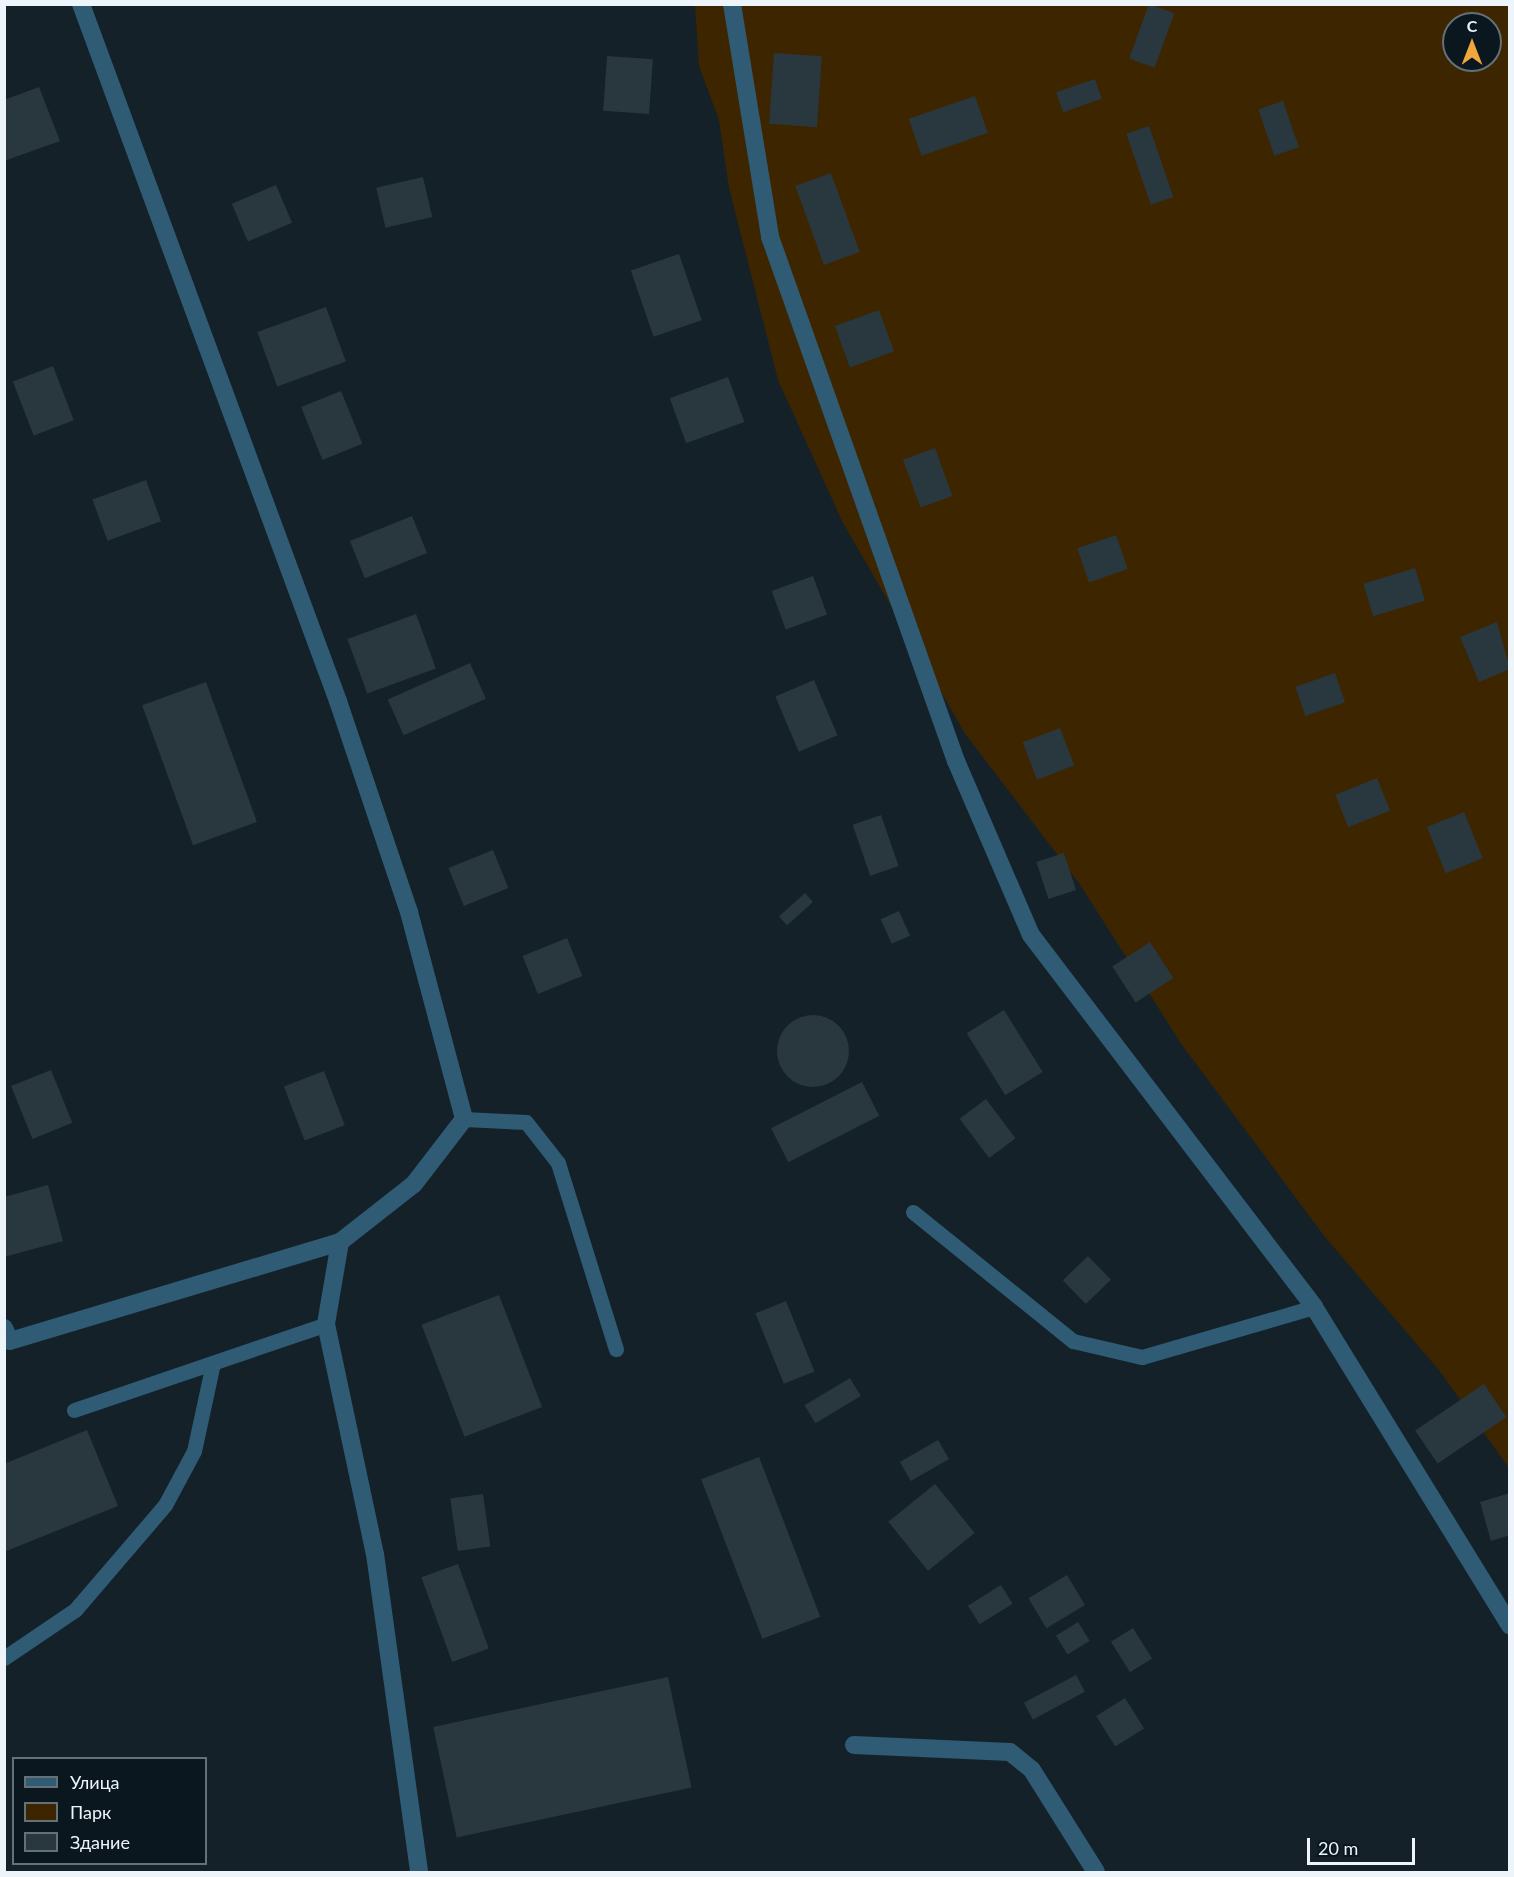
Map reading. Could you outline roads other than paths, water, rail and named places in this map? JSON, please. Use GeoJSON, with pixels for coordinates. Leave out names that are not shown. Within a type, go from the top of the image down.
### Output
{"type":"FeatureCollection","features":[{"type":"Feature","properties":{"kind":"street"},"geometry":{"type":"LineString","coordinates":[[6,1338],[339,1242],[414,1184],[464,1119],[410,912],[345,723],[81,4]]}},
{"type":"Feature","properties":{"kind":"street"},"geometry":{"type":"LineString","coordinates":[[732,4],[770,237],[956,761],[1031,935],[1314,1307],[1509,1625]]}},
{"type":"Feature","properties":{"kind":"street"},"geometry":{"type":"LineString","coordinates":[[339,1242],[326,1324],[375,1554],[419,1872]]}},
{"type":"Feature","properties":{"kind":"street"},"geometry":{"type":"LineString","coordinates":[[854,1745],[1010,1752],[1032,1770],[1096,1872]]}},
{"type":"Feature","properties":{"kind":"lane"},"geometry":{"type":"LineString","coordinates":[[464,1119],[526,1122],[558,1163],[616,1348]]}},
{"type":"Feature","properties":{"kind":"lane"},"geometry":{"type":"LineString","coordinates":[[913,1212],[1073,1341],[1142,1357],[1314,1307]]}},
{"type":"Feature","properties":{"kind":"lane"},"geometry":{"type":"LineString","coordinates":[[74,1410],[326,1324]]}},
{"type":"Feature","properties":{"kind":"lane"},"geometry":{"type":"LineString","coordinates":[[4,1658],[75,1610],[165,1505],[194,1451],[213,1363]]}}]}
